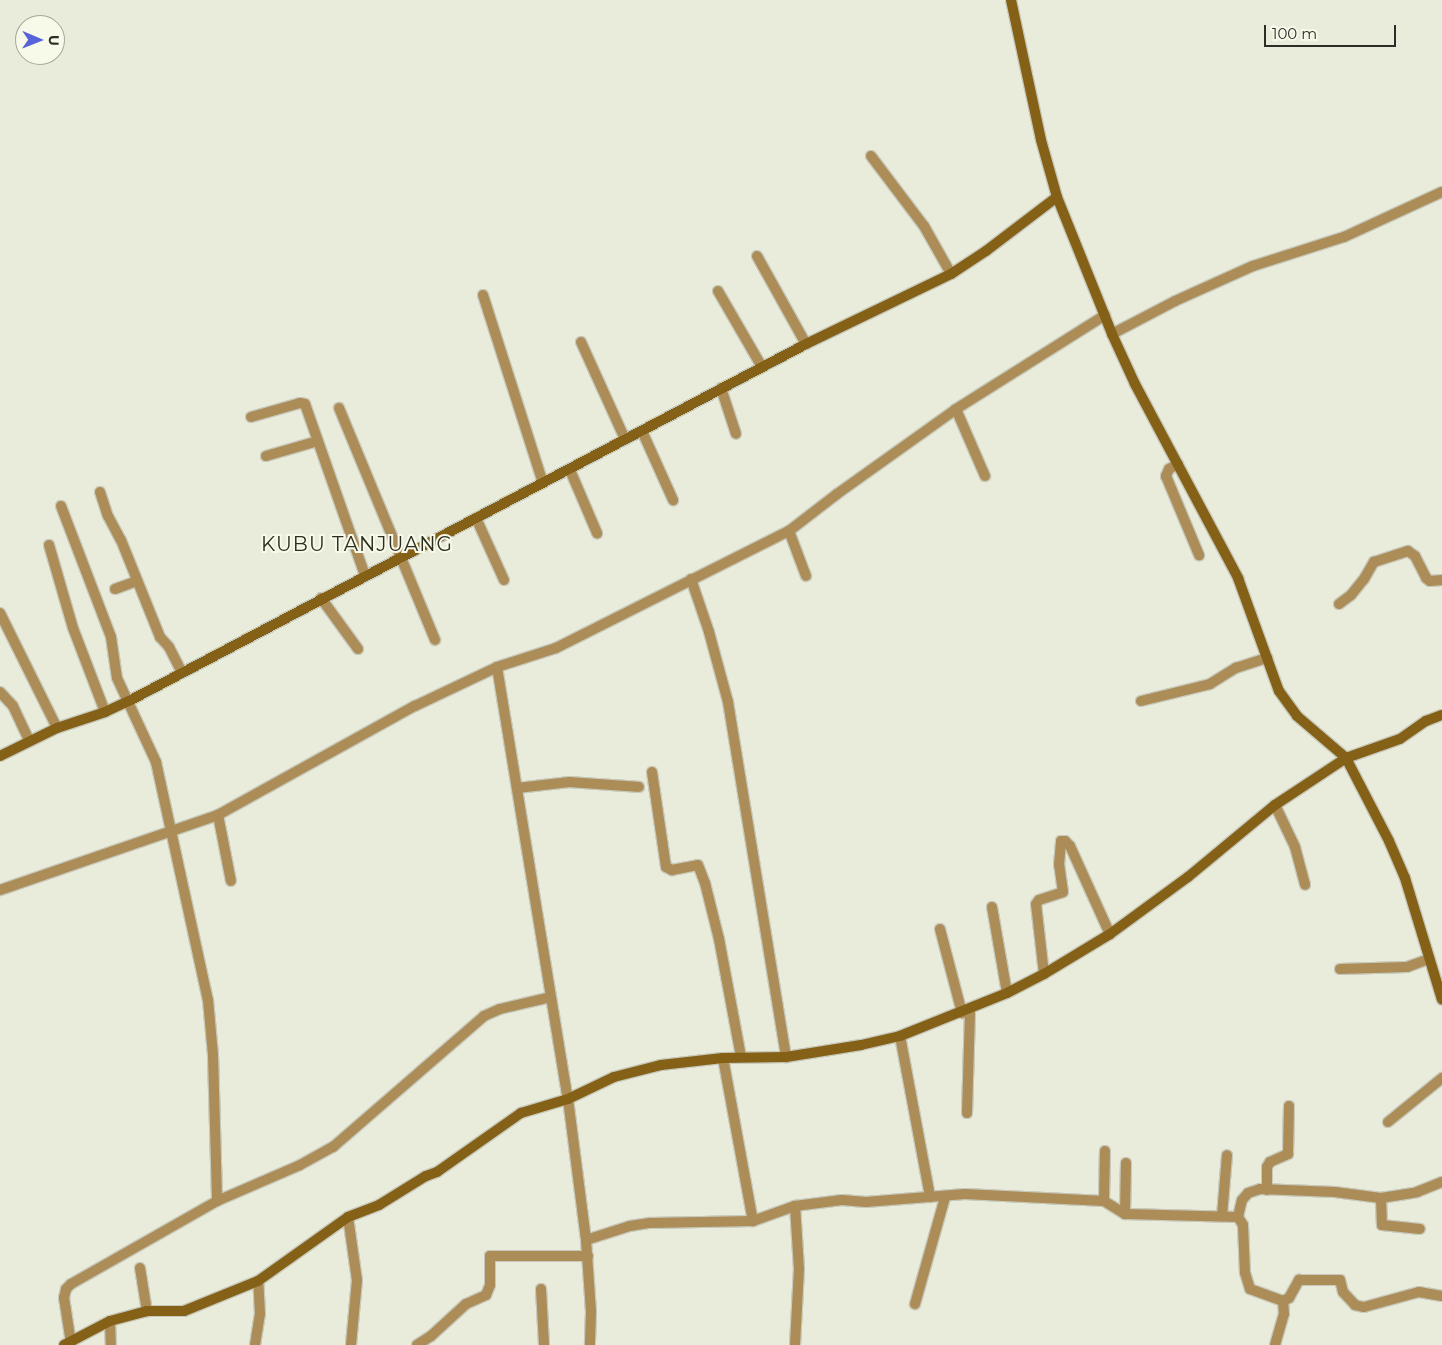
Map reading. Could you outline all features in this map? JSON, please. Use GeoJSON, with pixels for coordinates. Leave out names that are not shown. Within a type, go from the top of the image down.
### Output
{"type":"FeatureCollection","features":[{"type":"Feature","properties":{"kind":"street"},"geometry":{"type":"LineString","coordinates":[[1011,0],[1041,140],[1057,198],[1112,334],[1238,578],[1279,691],[1287,704],[1328,744],[1346,758],[1390,841],[1405,878],[1442,1000]]}},
{"type":"Feature","properties":{"kind":"street"},"geometry":{"type":"LineString","coordinates":[[871,156],[924,226],[951,274]]}},
{"type":"Feature","properties":{"kind":"street"},"geometry":{"type":"LineString","coordinates":[[1112,334],[1253,266],[1344,238],[1442,192]]}},
{"type":"Feature","properties":{"kind":"street"},"geometry":{"type":"LineString","coordinates":[[0,756],[56,728],[105,712],[129,701],[321,598],[570,470],[806,344],[951,274],[986,251],[1057,198]]}},
{"type":"Feature","properties":{"kind":"street"},"geometry":{"type":"LineString","coordinates":[[757,256],[806,344]]}},
{"type":"Feature","properties":{"kind":"street"},"geometry":{"type":"LineString","coordinates":[[718,292],[762,367]]}},
{"type":"Feature","properties":{"kind":"street"},"geometry":{"type":"LineString","coordinates":[[483,295],[544,483]]}},
{"type":"Feature","properties":{"kind":"street"},"geometry":{"type":"LineString","coordinates":[[0,890],[171,833],[218,815],[415,706],[497,667],[556,648],[790,531],[837,494],[956,409],[1105,315]]}},
{"type":"Feature","properties":{"kind":"street"},"geometry":{"type":"LineString","coordinates":[[581,342],[625,439]]}},
{"type":"Feature","properties":{"kind":"street"},"geometry":{"type":"LineString","coordinates":[[722,388],[736,434]]}},
{"type":"Feature","properties":{"kind":"street"},"geometry":{"type":"LineString","coordinates":[[251,417],[300,403],[305,404],[365,575]]}},
{"type":"Feature","properties":{"kind":"street"},"geometry":{"type":"LineString","coordinates":[[339,408],[435,640]]}},
{"type":"Feature","properties":{"kind":"street"},"geometry":{"type":"LineString","coordinates":[[956,409],[985,476]]}},
{"type":"Feature","properties":{"kind":"street"},"geometry":{"type":"LineString","coordinates":[[642,431],[673,500]]}},
{"type":"Feature","properties":{"kind":"street"},"geometry":{"type":"LineString","coordinates":[[266,456],[318,440]]}},
{"type":"Feature","properties":{"kind":"street"},"geometry":{"type":"LineString","coordinates":[[1178,464],[1170,468],[1166,476],[1199,555]]}},
{"type":"Feature","properties":{"kind":"street"},"geometry":{"type":"LineString","coordinates":[[570,470],[597,533]]}},
{"type":"Feature","properties":{"kind":"street"},"geometry":{"type":"LineString","coordinates":[[100,492],[108,516],[121,540],[160,637],[169,647],[182,672]]}},
{"type":"Feature","properties":{"kind":"street"},"geometry":{"type":"LineString","coordinates":[[61,506],[111,636],[117,678],[156,762],[208,1000],[213,1055],[217,1201]]}},
{"type":"Feature","properties":{"kind":"street"},"geometry":{"type":"LineString","coordinates":[[476,518],[504,580]]}},
{"type":"Feature","properties":{"kind":"street"},"geometry":{"type":"LineString","coordinates":[[790,531],[806,576]]}},
{"type":"Feature","properties":{"kind":"street"},"geometry":{"type":"LineString","coordinates":[[49,545],[70,621],[105,712]]}},
{"type":"Feature","properties":{"kind":"street"},"geometry":{"type":"LineString","coordinates":[[1339,604],[1351,595],[1364,579],[1374,562],[1408,551],[1415,556],[1426,578],[1430,581],[1442,580]]}},
{"type":"Feature","properties":{"kind":"street"},"geometry":{"type":"LineString","coordinates":[[691,579],[709,632],[728,702],[786,1057]]}},
{"type":"Feature","properties":{"kind":"street"},"geometry":{"type":"LineString","coordinates":[[115,589],[137,581]]}},
{"type":"Feature","properties":{"kind":"street"},"geometry":{"type":"LineString","coordinates":[[321,598],[358,649]]}},
{"type":"Feature","properties":{"kind":"street"},"geometry":{"type":"LineString","coordinates":[[0,613],[56,728]]}},
{"type":"Feature","properties":{"kind":"street"},"geometry":{"type":"LineString","coordinates":[[1141,701],[1210,684],[1236,668],[1267,658]]}},
{"type":"Feature","properties":{"kind":"street"},"geometry":{"type":"LineString","coordinates":[[497,667],[568,1098],[588,1256],[591,1312],[590,1345]]}},
{"type":"Feature","properties":{"kind":"street"},"geometry":{"type":"LineString","coordinates":[[0,692],[13,706],[29,741]]}},
{"type":"Feature","properties":{"kind":"street"},"geometry":{"type":"LineString","coordinates":[[551,998],[500,1009],[484,1016],[333,1147],[217,1201],[66,1289],[64,1298],[67,1344],[110,1321],[147,1311],[184,1311],[258,1281],[348,1217],[379,1205],[426,1176],[437,1172],[521,1113],[568,1098],[614,1077],[661,1065],[723,1058],[786,1057],[862,1045],[900,1036],[1007,993],[1044,974],[1110,934],[1188,877],[1276,805],[1346,758],[1400,739],[1426,721],[1442,715]]}},
{"type":"Feature","properties":{"kind":"street"},"geometry":{"type":"LineString","coordinates":[[652,772],[666,867],[672,870],[698,865],[705,883],[719,939],[741,1057]]}},
{"type":"Feature","properties":{"kind":"street"},"geometry":{"type":"LineString","coordinates":[[517,788],[570,782],[639,787]]}},
{"type":"Feature","properties":{"kind":"street"},"geometry":{"type":"LineString","coordinates":[[1276,805],[1295,847],[1305,885]]}},
{"type":"Feature","properties":{"kind":"street"},"geometry":{"type":"LineString","coordinates":[[218,815],[231,881]]}},
{"type":"Feature","properties":{"kind":"street"},"geometry":{"type":"LineString","coordinates":[[1044,974],[1036,904],[1039,900],[1063,892],[1059,865],[1061,841],[1065,841],[1070,846],[1110,934]]}},
{"type":"Feature","properties":{"kind":"street"},"geometry":{"type":"LineString","coordinates":[[992,907],[1007,993]]}},
{"type":"Feature","properties":{"kind":"street"},"geometry":{"type":"LineString","coordinates":[[940,929],[966,1011],[967,1113]]}},
{"type":"Feature","properties":{"kind":"street"},"geometry":{"type":"LineString","coordinates":[[1340,969],[1408,967],[1429,958]]}},
{"type":"Feature","properties":{"kind":"street"},"geometry":{"type":"LineString","coordinates":[[900,1036],[930,1197]]}},
{"type":"Feature","properties":{"kind":"street"},"geometry":{"type":"LineString","coordinates":[[723,1058],[752,1221]]}},
{"type":"Feature","properties":{"kind":"street"},"geometry":{"type":"LineString","coordinates":[[1388,1122],[1442,1078]]}},
{"type":"Feature","properties":{"kind":"street"},"geometry":{"type":"LineString","coordinates":[[1267,1190],[1267,1167],[1270,1162],[1288,1154],[1289,1106]]}},
{"type":"Feature","properties":{"kind":"street"},"geometry":{"type":"LineString","coordinates":[[1104,1201],[1105,1151]]}},
{"type":"Feature","properties":{"kind":"street"},"geometry":{"type":"LineString","coordinates":[[1222,1216],[1227,1155]]}},
{"type":"Feature","properties":{"kind":"street"},"geometry":{"type":"LineString","coordinates":[[1125,1214],[1126,1163]]}},
{"type":"Feature","properties":{"kind":"street"},"geometry":{"type":"LineString","coordinates":[[1442,1182],[1417,1192],[1381,1198],[1335,1192],[1267,1190],[1248,1193],[1242,1200],[1238,1217],[1243,1225],[1245,1273],[1250,1288],[1283,1301],[1289,1298],[1299,1280],[1316,1279],[1340,1280],[1343,1292],[1356,1305],[1364,1307],[1419,1292],[1442,1296]]}},
{"type":"Feature","properties":{"kind":"street"},"geometry":{"type":"LineString","coordinates":[[586,1240],[630,1226],[650,1223],[752,1221],[795,1206],[842,1200],[866,1202],[965,1194],[1104,1201],[1125,1214],[1238,1217]]}},
{"type":"Feature","properties":{"kind":"street"},"geometry":{"type":"LineString","coordinates":[[915,1304],[945,1197]]}},
{"type":"Feature","properties":{"kind":"street"},"geometry":{"type":"LineString","coordinates":[[1381,1198],[1382,1225],[1420,1229]]}},
{"type":"Feature","properties":{"kind":"street"},"geometry":{"type":"LineString","coordinates":[[795,1206],[799,1269],[795,1345]]}},
{"type":"Feature","properties":{"kind":"street"},"geometry":{"type":"LineString","coordinates":[[348,1217],[357,1280],[351,1345]]}},
{"type":"Feature","properties":{"kind":"street"},"geometry":{"type":"LineString","coordinates":[[417,1345],[431,1336],[466,1304],[486,1295],[490,1285],[490,1256],[588,1256]]}},
{"type":"Feature","properties":{"kind":"street"},"geometry":{"type":"LineString","coordinates":[[140,1268],[147,1311]]}},
{"type":"Feature","properties":{"kind":"street"},"geometry":{"type":"LineString","coordinates":[[256,1345],[260,1314],[258,1281]]}},
{"type":"Feature","properties":{"kind":"street"},"geometry":{"type":"LineString","coordinates":[[541,1289],[544,1345]]}},
{"type":"Feature","properties":{"kind":"street"},"geometry":{"type":"LineString","coordinates":[[1275,1345],[1284,1314],[1283,1301]]}},
{"type":"Feature","properties":{"kind":"street"},"geometry":{"type":"LineString","coordinates":[[110,1321],[111,1345]]}},
{"type":"Feature","properties":{"kind":"district","name":"KUBU TANJUANG"},"geometry":{"type":"Point","coordinates":[357,544]}}]}
